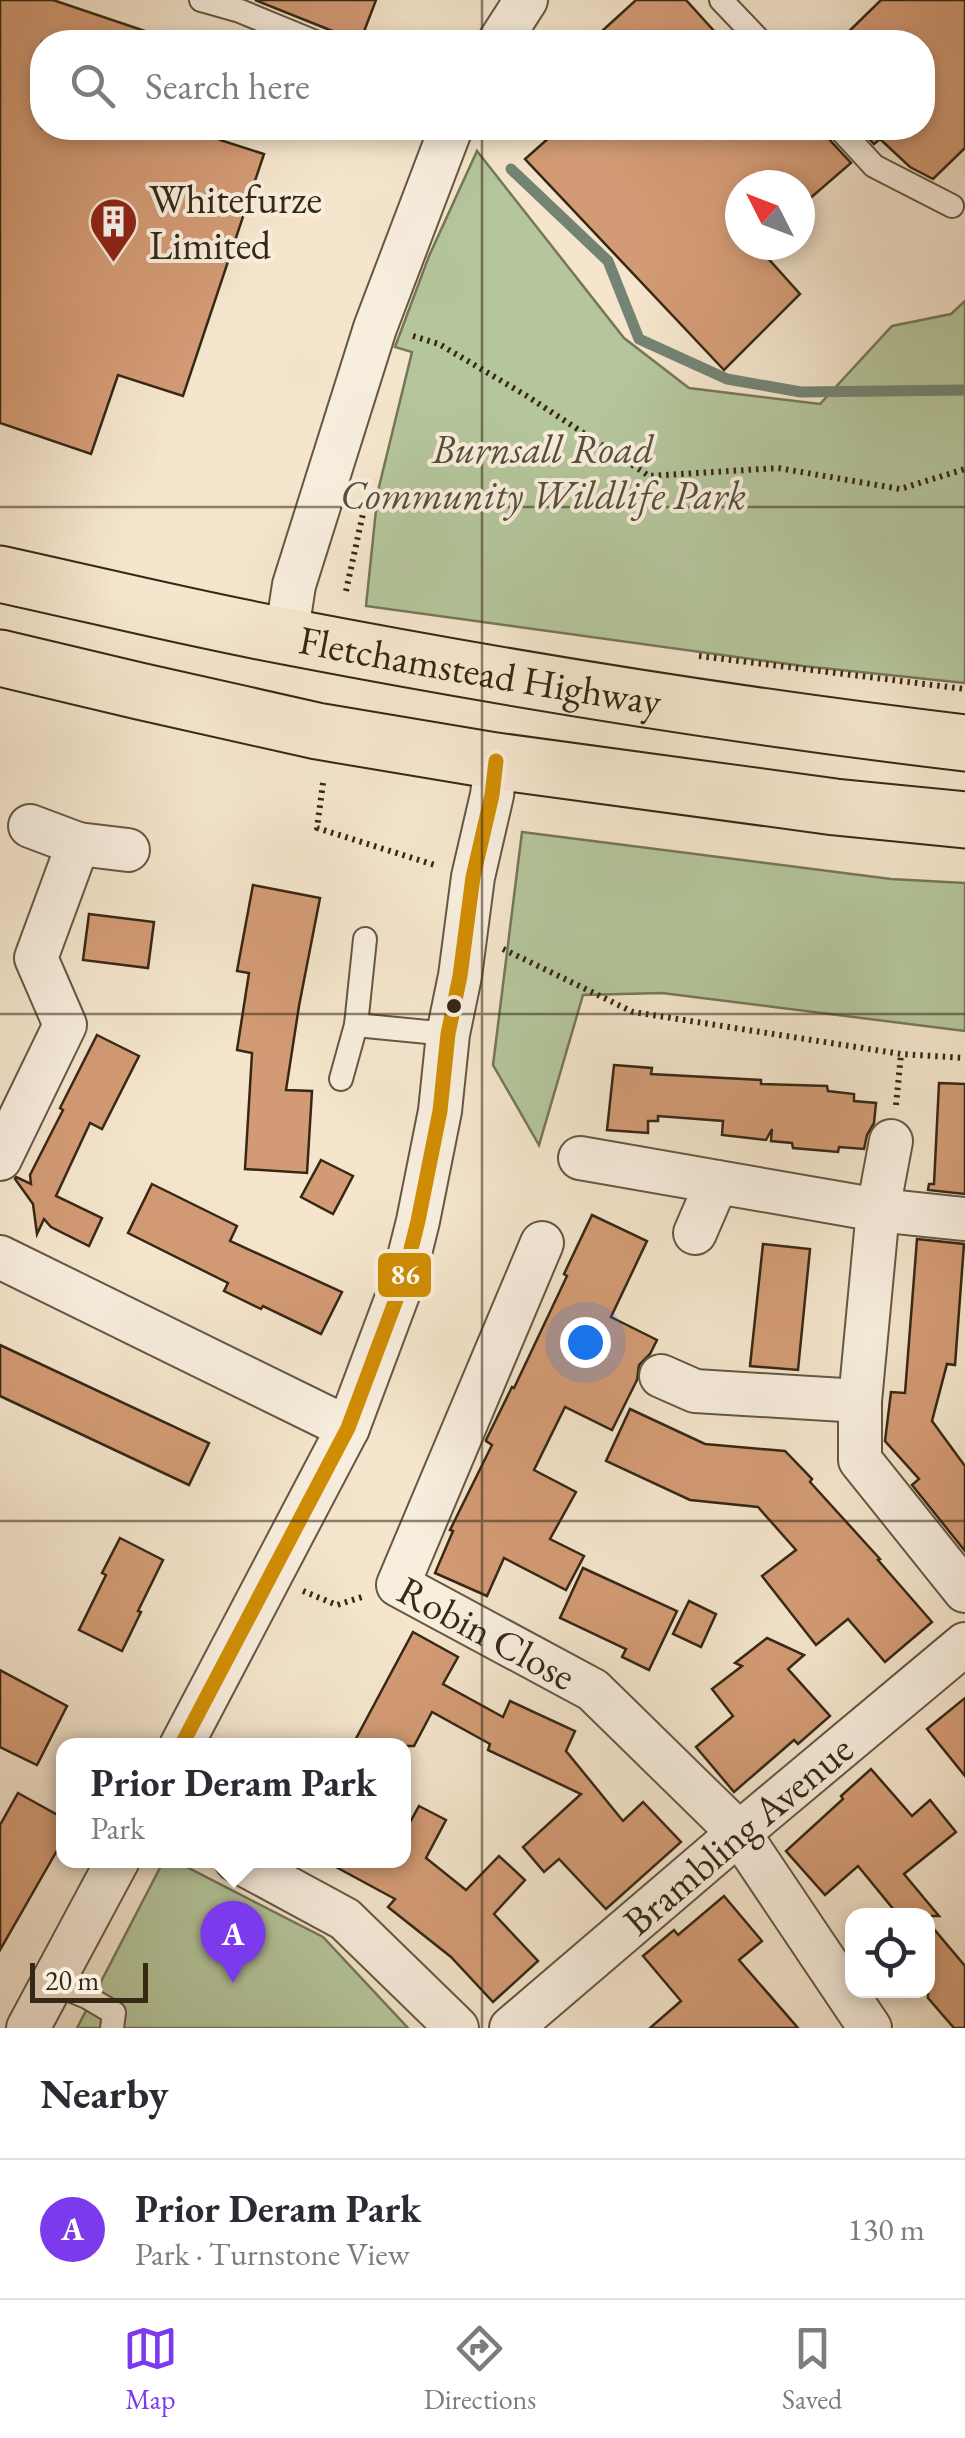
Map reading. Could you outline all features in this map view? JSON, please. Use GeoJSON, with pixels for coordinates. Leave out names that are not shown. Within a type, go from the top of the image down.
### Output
{"type":"FeatureCollection","features":[{"type":"Feature","properties":{"kind":"highway","name":"Fletchamstead Highway"},"geometry":{"type":"LineString","coordinates":[[0,574],[286,636],[614,696],[965,743]]}},
{"type":"Feature","properties":{"kind":"highway","name":"Fletchamstead Highway"},"geometry":{"type":"LineString","coordinates":[[0,658],[317,730],[496,761],[835,807],[965,820]]}},
{"type":"Feature","properties":{"kind":"street"},"geometry":{"type":"LineString","coordinates":[[506,30],[526,0]]}},
{"type":"Feature","properties":{"kind":"street"},"geometry":{"type":"LineString","coordinates":[[286,636],[294,584],[369,346],[446,140]]}},
{"type":"Feature","properties":{"kind":"street"},"geometry":{"type":"LineString","coordinates":[[185,1738],[348,1428],[403,1281],[440,1111],[473,877],[496,761]]}},
{"type":"Feature","properties":{"kind":"street"},"geometry":{"type":"LineString","coordinates":[[30,826],[78,844],[128,850]]}},
{"type":"Feature","properties":{"kind":"street"},"geometry":{"type":"LineString","coordinates":[[0,1159],[65,1026],[36,958],[78,844]]}},
{"type":"Feature","properties":{"kind":"street"},"geometry":{"type":"LineString","coordinates":[[892,1141],[878,1210],[860,1401],[860,1460],[965,1591]]}},
{"type":"Feature","properties":{"kind":"street"},"geometry":{"type":"LineString","coordinates":[[580,1158],[878,1210],[965,1219]]}},
{"type":"Feature","properties":{"kind":"street"},"geometry":{"type":"LineString","coordinates":[[695,1233],[717,1182]]}},
{"type":"Feature","properties":{"kind":"street"},"geometry":{"type":"LineString","coordinates":[[0,1257],[348,1428]]}},
{"type":"Feature","properties":{"kind":"street","name":"Robin Close"},"geometry":{"type":"LineString","coordinates":[[540,1263],[398,1584],[593,1690],[739,1833],[870,2028]]}},
{"type":"Feature","properties":{"kind":"street"},"geometry":{"type":"LineString","coordinates":[[661,1376],[695,1390],[860,1401]]}},
{"type":"Feature","properties":{"kind":"street","name":"Brambling Avenue"},"geometry":{"type":"LineString","coordinates":[[511,2028],[965,1644]]}},
{"type":"Feature","properties":{"kind":"street"},"geometry":{"type":"LineString","coordinates":[[0,2014],[28,2028],[114,1868]]}},
{"type":"Feature","properties":{"kind":"street"},"geometry":{"type":"LineString","coordinates":[[251,1868],[344,1919],[456,2028]]}},
{"type":"Feature","properties":{"kind":"lane"},"geometry":{"type":"LineString","coordinates":[[201,0],[286,30]]}},
{"type":"Feature","properties":{"kind":"lane"},"geometry":{"type":"LineString","coordinates":[[722,0],[750,30]]}},
{"type":"Feature","properties":{"kind":"lane"},"geometry":{"type":"LineString","coordinates":[[850,140],[874,166],[952,206]]}},
{"type":"Feature","properties":{"kind":"lane"},"geometry":{"type":"LineString","coordinates":[[341,1079],[356,1026],[365,940]]}},
{"type":"Feature","properties":{"kind":"lane"},"geometry":{"type":"LineString","coordinates":[[356,1026],[448,1034]]}},
{"type":"Feature","properties":{"kind":"lane"},"geometry":{"type":"LineString","coordinates":[[52,1983],[114,2013],[112,2028]]}},
{"type":"Feature","properties":{"kind":"path"},"geometry":{"type":"LineString","coordinates":[[409,335],[439,344],[527,396],[648,476],[778,468],[900,490],[965,469]]}},
{"type":"Feature","properties":{"kind":"path"},"geometry":{"type":"LineString","coordinates":[[323,783],[318,828],[473,877]]}},
{"type":"Feature","properties":{"kind":"path"},"geometry":{"type":"LineString","coordinates":[[466,931],[633,1012],[902,1054],[965,1058]]}},
{"type":"Feature","properties":{"kind":"path"},"geometry":{"type":"LineString","coordinates":[[270,1577],[337,1605],[398,1584]]}},
{"type":"Feature","properties":{"kind":"green space","name":"Burnsall Road Community Wildlife Park"},"geometry":{"type":"Polygon","coordinates":[[[477,151],[624,338],[689,388],[820,404],[892,326],[951,314],[965,301],[965,683],[803,666],[366,606],[378,491],[412,352],[395,347],[429,256],[477,151]]]}},
{"type":"Feature","properties":{"kind":"green space"},"geometry":{"type":"Polygon","coordinates":[[[522,832],[891,879],[965,883],[965,1031],[662,993],[583,995],[539,1145],[493,1065],[522,832]]]}},
{"type":"Feature","properties":{"kind":"green space"},"geometry":{"type":"Polygon","coordinates":[[[160,1868],[189,1868],[323,1937],[408,2028],[77,2028],[160,1868]]]}},
{"type":"Feature","properties":{"kind":"building","name":"Whitefurze Limited"},"geometry":{"type":"Polygon","coordinates":[[[0,0],[53,0],[142,30],[30,30],[30,140],[220,140],[264,154],[183,396],[118,375],[91,454],[0,423],[0,0]]]}},
{"type":"Feature","properties":{"kind":"building"},"geometry":{"type":"Polygon","coordinates":[[[255,0],[376,0],[365,30],[330,30],[255,0]]]}},
{"type":"Feature","properties":{"kind":"building"},"geometry":{"type":"Polygon","coordinates":[[[636,0],[686,0],[713,30],[603,30],[636,0]]]}},
{"type":"Feature","properties":{"kind":"building"},"geometry":{"type":"Polygon","coordinates":[[[881,0],[965,0],[965,148],[933,179],[910,167],[881,140],[935,140],[935,30],[850,30],[881,0]]]}},
{"type":"Feature","properties":{"kind":"building"},"geometry":{"type":"Polygon","coordinates":[[[546,140],[830,140],[851,163],[815,194],[815,170],[725,170],[725,260],[769,260],[800,294],[724,370],[525,159],[546,140]]]}},
{"type":"Feature","properties":{"kind":"building"},"geometry":{"type":"Polygon","coordinates":[[[253,885],[320,898],[286,1090],[312,1091],[307,1173],[245,1169],[252,1053],[237,1050],[249,973],[237,971],[253,885]]]}},
{"type":"Feature","properties":{"kind":"building"},"geometry":{"type":"Polygon","coordinates":[[[89,914],[154,922],[148,968],[83,960],[89,914]]]}},
{"type":"Feature","properties":{"kind":"building"},"geometry":{"type":"Polygon","coordinates":[[[97,1035],[139,1056],[102,1129],[90,1123],[56,1196],[102,1218],[89,1246],[51,1227],[44,1219],[37,1234],[33,1204],[15,1179],[31,1184],[30,1175],[97,1035]]]}},
{"type":"Feature","properties":{"kind":"building"},"geometry":{"type":"Polygon","coordinates":[[[614,1065],[652,1068],[651,1074],[827,1086],[828,1091],[854,1094],[854,1101],[876,1103],[874,1123],[864,1149],[839,1147],[838,1152],[793,1148],[792,1143],[771,1141],[772,1129],[766,1140],[722,1135],[723,1121],[658,1116],[658,1121],[648,1121],[648,1133],[607,1130],[614,1065]]]}},
{"type":"Feature","properties":{"kind":"building"},"geometry":{"type":"Polygon","coordinates":[[[939,1083],[965,1084],[965,1194],[928,1190],[929,1184],[934,1184],[939,1083]]]}},
{"type":"Feature","properties":{"kind":"building"},"geometry":{"type":"Polygon","coordinates":[[[321,1160],[353,1176],[333,1214],[301,1197],[321,1160]]]}},
{"type":"Feature","properties":{"kind":"building"},"geometry":{"type":"Polygon","coordinates":[[[152,1184],[237,1226],[230,1241],[342,1292],[321,1334],[224,1291],[228,1283],[128,1233],[152,1184]]]}},
{"type":"Feature","properties":{"kind":"building"},"geometry":{"type":"Polygon","coordinates":[[[592,1215],[647,1241],[611,1317],[657,1340],[639,1365],[637,1380],[612,1430],[565,1407],[534,1470],[576,1492],[550,1539],[584,1556],[566,1590],[504,1558],[487,1596],[435,1573],[453,1531],[450,1530],[492,1445],[486,1440],[567,1276],[564,1274],[592,1215]]]}},
{"type":"Feature","properties":{"kind":"building"},"geometry":{"type":"Polygon","coordinates":[[[917,1239],[964,1244],[955,1365],[947,1364],[932,1421],[965,1466],[965,1551],[912,1485],[919,1479],[885,1441],[891,1392],[905,1393],[917,1239]]]}},
{"type":"Feature","properties":{"kind":"building"},"geometry":{"type":"Polygon","coordinates":[[[763,1244],[810,1249],[798,1370],[750,1366],[763,1244]]]}},
{"type":"Feature","properties":{"kind":"building"},"geometry":{"type":"Polygon","coordinates":[[[0,1345],[209,1443],[189,1485],[0,1396],[0,1345]]]}},
{"type":"Feature","properties":{"kind":"building"},"geometry":{"type":"Polygon","coordinates":[[[630,1409],[705,1444],[785,1451],[932,1622],[885,1662],[848,1619],[816,1645],[762,1576],[796,1550],[758,1507],[690,1500],[606,1461],[630,1409]]]}},
{"type":"Feature","properties":{"kind":"building"},"geometry":{"type":"Polygon","coordinates":[[[120,1538],[163,1560],[122,1651],[79,1630],[120,1538]]]}},
{"type":"Feature","properties":{"kind":"building"},"geometry":{"type":"Polygon","coordinates":[[[583,1568],[677,1611],[649,1670],[622,1657],[626,1649],[560,1618],[583,1568]]]}},
{"type":"Feature","properties":{"kind":"building"},"geometry":{"type":"Polygon","coordinates":[[[689,1601],[716,1614],[701,1647],[673,1634],[689,1601]]]}},
{"type":"Feature","properties":{"kind":"building"},"geometry":{"type":"Polygon","coordinates":[[[413,1632],[458,1657],[443,1684],[503,1717],[510,1701],[575,1731],[566,1751],[623,1821],[643,1802],[681,1842],[606,1909],[559,1859],[544,1872],[523,1847],[581,1794],[488,1750],[490,1744],[432,1712],[414,1746],[411,1738],[356,1738],[413,1632]]]}},
{"type":"Feature","properties":{"kind":"building"},"geometry":{"type":"Polygon","coordinates":[[[767,1638],[804,1655],[788,1669],[830,1716],[798,1744],[794,1740],[734,1792],[696,1747],[733,1716],[712,1689],[742,1666],[735,1663],[767,1638]]]}},
{"type":"Feature","properties":{"kind":"building"},"geometry":{"type":"Polygon","coordinates":[[[0,1670],[67,1706],[37,1765],[0,1747],[0,1670]]]}},
{"type":"Feature","properties":{"kind":"building"},"geometry":{"type":"Polygon","coordinates":[[[965,1698],[965,1776],[927,1729],[965,1698]]]}},
{"type":"Feature","properties":{"kind":"building"},"geometry":{"type":"Polygon","coordinates":[[[871,1769],[912,1816],[930,1800],[956,1832],[904,1874],[932,1908],[892,1908],[858,1866],[825,1895],[786,1851],[843,1799],[841,1796],[871,1769]]]}},
{"type":"Feature","properties":{"kind":"building"},"geometry":{"type":"Polygon","coordinates":[[[18,1793],[56,1814],[56,1852],[0,1950],[0,1825],[18,1793]]]}},
{"type":"Feature","properties":{"kind":"building"},"geometry":{"type":"Polygon","coordinates":[[[419,1806],[446,1820],[426,1858],[466,1890],[499,1856],[525,1880],[494,1914],[538,1961],[493,2002],[451,1957],[388,1907],[395,1899],[338,1868],[411,1868],[411,1820],[419,1806]]]}},
{"type":"Feature","properties":{"kind":"building"},"geometry":{"type":"Polygon","coordinates":[[[724,1896],[762,1941],[739,1960],[798,2028],[650,2028],[681,2001],[643,1956],[674,1930],[678,1935],[724,1896]]]}},
{"type":"Feature","properties":{"kind":"building"},"geometry":{"type":"Polygon","coordinates":[[[935,1930],[965,1966],[965,2028],[954,2028],[928,1998],[935,1998],[935,1930]]]}},
{"type":"Feature","properties":{"kind":"waterway"},"geometry":{"type":"LineString","coordinates":[[511,169],[608,261],[639,339],[727,379],[801,392],[965,390]]}},
{"type":"Feature","properties":{"kind":"transit line","name":"86"},"geometry":{"type":"LineString","coordinates":[[185,1738],[348,1428],[403,1281],[440,1111],[473,877],[496,761]]}},
{"type":"Feature","properties":{"kind":"place","name":"Whitefurze Limited"},"geometry":{"type":"Point","coordinates":[114,264]}},
{"type":"Feature","properties":{"kind":"place","name":"Prior Deram Park"},"geometry":{"type":"Point","coordinates":[233,1983]}}]}
